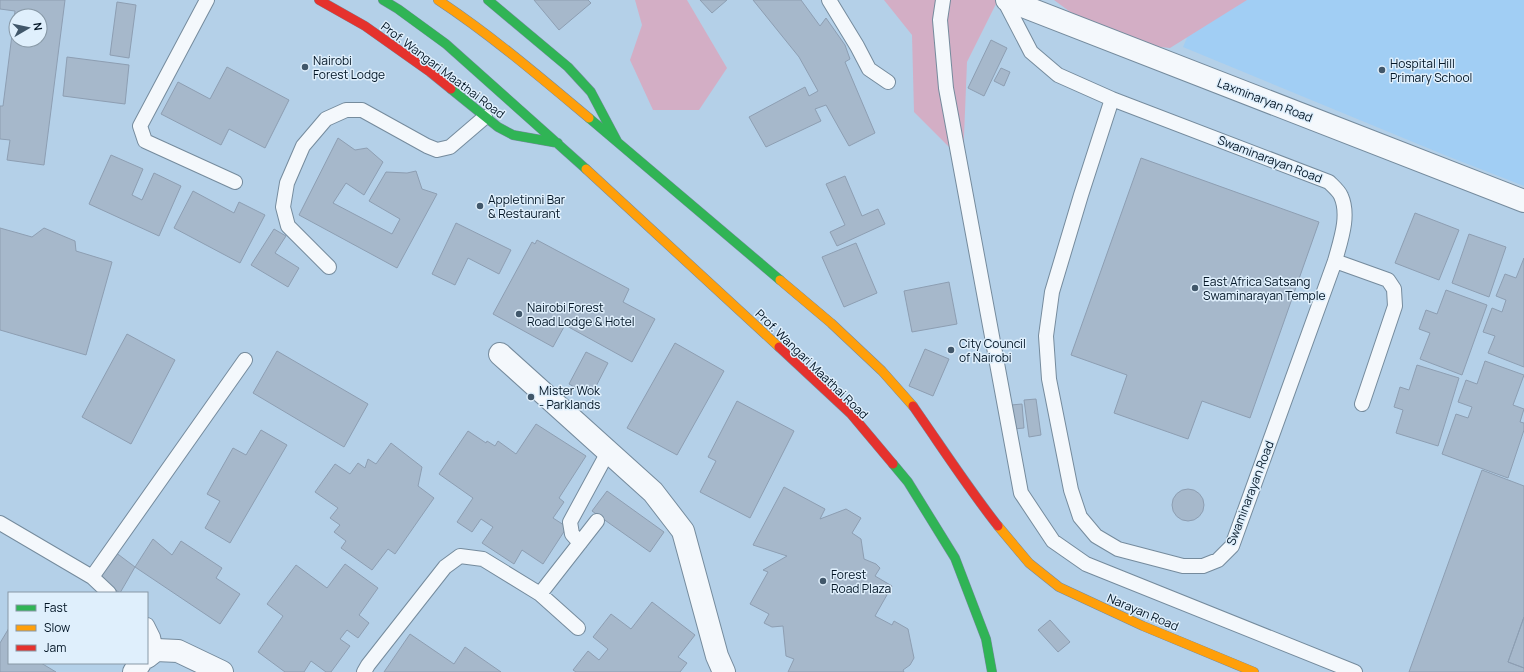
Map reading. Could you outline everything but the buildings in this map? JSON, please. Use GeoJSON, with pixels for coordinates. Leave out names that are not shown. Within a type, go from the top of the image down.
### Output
{"type":"FeatureCollection","features":[{"type":"Feature","properties":{"kind":"main road","name":"Prof. Wangari Maathai Road"},"geometry":{"type":"LineString","coordinates":[[319,0],[365,26],[430,72],[498,127],[513,135],[558,143]]}},
{"type":"Feature","properties":{"kind":"main road","name":"Prof. Wangari Maathai Road"},"geometry":{"type":"LineString","coordinates":[[383,0],[398,9],[446,44],[558,143],[851,414],[908,482],[955,558],[986,639],[992,672]]}},
{"type":"Feature","properties":{"kind":"main road"},"geometry":{"type":"LineString","coordinates":[[438,0],[458,12],[507,50],[617,141]]}},
{"type":"Feature","properties":{"kind":"main road"},"geometry":{"type":"LineString","coordinates":[[488,0],[568,67],[591,92],[617,141]]}},
{"type":"Feature","properties":{"kind":"main road","name":"Narayan Road"},"geometry":{"type":"LineString","coordinates":[[617,141],[831,323],[882,371],[910,402],[946,452],[978,501],[1029,563],[1059,586],[1092,603],[1254,672]]}},
{"type":"Feature","properties":{"kind":"street","name":"Laxminaryan Road"},"geometry":{"type":"LineString","coordinates":[[1005,0],[1524,201]]}},
{"type":"Feature","properties":{"kind":"street"},"geometry":{"type":"LineString","coordinates":[[500,354],[653,492],[683,531],[717,656],[724,672]]}},
{"type":"Feature","properties":{"kind":"street"},"geometry":{"type":"LineString","coordinates":[[148,657],[178,651],[222,672]]}},
{"type":"Feature","properties":{"kind":"street"},"geometry":{"type":"LineString","coordinates":[[134,672],[141,664]]}},
{"type":"Feature","properties":{"kind":"lane"},"geometry":{"type":"LineString","coordinates":[[207,0],[140,126],[145,141],[235,182]]}},
{"type":"Feature","properties":{"kind":"lane"},"geometry":{"type":"LineString","coordinates":[[829,0],[869,69],[888,82]]}},
{"type":"Feature","properties":{"kind":"lane"},"geometry":{"type":"LineString","coordinates":[[943,0],[940,20],[946,88],[1021,493],[1053,541],[1086,564],[1355,672]]}},
{"type":"Feature","properties":{"kind":"lane","name":"Swaminarayan Road"},"geometry":{"type":"LineString","coordinates":[[1005,0],[1031,52],[1058,75],[1112,99],[1329,182],[1341,196],[1345,214],[1341,241],[1335,261],[1232,546],[1218,560],[1203,566],[1183,566],[1118,549],[1096,536],[1080,517],[1071,490],[1049,380],[1046,336],[1052,292],[1112,99]]}},
{"type":"Feature","properties":{"kind":"lane"},"geometry":{"type":"LineString","coordinates":[[329,267],[288,226],[283,207],[286,183],[303,146],[326,119],[346,110],[362,110],[437,150],[450,147],[485,117]]}},
{"type":"Feature","properties":{"kind":"lane"},"geometry":{"type":"LineString","coordinates":[[1335,261],[1388,280],[1394,289],[1395,306],[1362,404]]}},
{"type":"Feature","properties":{"kind":"lane"},"geometry":{"type":"LineString","coordinates":[[92,577],[245,360]]}},
{"type":"Feature","properties":{"kind":"lane"},"geometry":{"type":"LineString","coordinates":[[580,543],[572,534],[570,522],[608,452]]}},
{"type":"Feature","properties":{"kind":"lane"},"geometry":{"type":"LineString","coordinates":[[540,594],[597,521]]}},
{"type":"Feature","properties":{"kind":"lane"},"geometry":{"type":"LineString","coordinates":[[0,523],[92,577],[108,592]]}},
{"type":"Feature","properties":{"kind":"lane"},"geometry":{"type":"LineString","coordinates":[[364,672],[445,567],[460,556],[483,559],[540,594],[578,628]]}},
{"type":"Feature","properties":{"kind":"lane"},"geometry":{"type":"LineString","coordinates":[[148,627],[153,637],[148,657]]}},
{"type":"Feature","properties":{"kind":"shaded area"},"geometry":{"type":"Polygon","coordinates":[[[635,0],[687,0],[727,68],[699,110],[653,110],[630,60],[642,25],[635,0]]]}},
{"type":"Feature","properties":{"kind":"shaded area"},"geometry":{"type":"Polygon","coordinates":[[[884,0],[998,0],[967,62],[963,161],[914,112],[912,35],[884,0]]]}},
{"type":"Feature","properties":{"kind":"shaded area"},"geometry":{"type":"Polygon","coordinates":[[[1054,0],[1247,0],[1170,48],[1111,42],[1054,0]]]}},
{"type":"Feature","properties":{"kind":"shaded area","name":"Hospital Hill Primary School"},"geometry":{"type":"Polygon","coordinates":[[[1203,0],[1524,0],[1524,186],[1447,156],[1183,47],[1203,0]]]}},
{"type":"Feature","properties":{"kind":"traffic: fast"},"geometry":{"type":"LineString","coordinates":[[383,0],[398,9],[446,44],[586,169]]}},
{"type":"Feature","properties":{"kind":"traffic: fast"},"geometry":{"type":"LineString","coordinates":[[488,0],[568,67],[591,92],[617,141]]}},
{"type":"Feature","properties":{"kind":"traffic: fast"},"geometry":{"type":"LineString","coordinates":[[451,89],[498,127],[513,135],[558,143]]}},
{"type":"Feature","properties":{"kind":"traffic: fast"},"geometry":{"type":"LineString","coordinates":[[589,118],[780,280]]}},
{"type":"Feature","properties":{"kind":"traffic: fast"},"geometry":{"type":"LineString","coordinates":[[893,464],[908,482],[955,558],[986,639],[992,672]]}},
{"type":"Feature","properties":{"kind":"traffic: slow"},"geometry":{"type":"LineString","coordinates":[[438,0],[458,13],[496,42],[589,118]]}},
{"type":"Feature","properties":{"kind":"traffic: slow"},"geometry":{"type":"LineString","coordinates":[[586,169],[779,347]]}},
{"type":"Feature","properties":{"kind":"traffic: slow"},"geometry":{"type":"LineString","coordinates":[[780,280],[831,323],[882,371],[913,406]]}},
{"type":"Feature","properties":{"kind":"traffic: slow"},"geometry":{"type":"LineString","coordinates":[[998,526],[1029,563],[1059,587],[1143,626],[1254,672]]}},
{"type":"Feature","properties":{"kind":"traffic: jam"},"geometry":{"type":"LineString","coordinates":[[319,0],[365,26],[430,72],[451,89]]}},
{"type":"Feature","properties":{"kind":"traffic: jam"},"geometry":{"type":"LineString","coordinates":[[779,347],[851,414],[893,464]]}},
{"type":"Feature","properties":{"kind":"traffic: jam"},"geometry":{"type":"LineString","coordinates":[[913,406],[965,482],[998,526]]}},
{"type":"Feature","properties":{"kind":"place","name":"Nairobi Forest Lodge"},"geometry":{"type":"Point","coordinates":[305,67]}},
{"type":"Feature","properties":{"kind":"place","name":"Hospital Hill Primary School"},"geometry":{"type":"Point","coordinates":[1382,70]}},
{"type":"Feature","properties":{"kind":"place","name":"Appletinni Bar & Restaurant"},"geometry":{"type":"Point","coordinates":[480,206]}},
{"type":"Feature","properties":{"kind":"place","name":"East Africa Satsang Swaminarayan Temple"},"geometry":{"type":"Point","coordinates":[1195,288]}},
{"type":"Feature","properties":{"kind":"place","name":"Nairobi Forest Road Lodge & Hotel"},"geometry":{"type":"Point","coordinates":[519,314]}},
{"type":"Feature","properties":{"kind":"place","name":"City Council of Nairobi"},"geometry":{"type":"Point","coordinates":[951,350]}},
{"type":"Feature","properties":{"kind":"place","name":"Mister Wok - Parklands"},"geometry":{"type":"Point","coordinates":[531,397]}},
{"type":"Feature","properties":{"kind":"place","name":"Forest Road Plaza"},"geometry":{"type":"Point","coordinates":[823,581]}}]}
